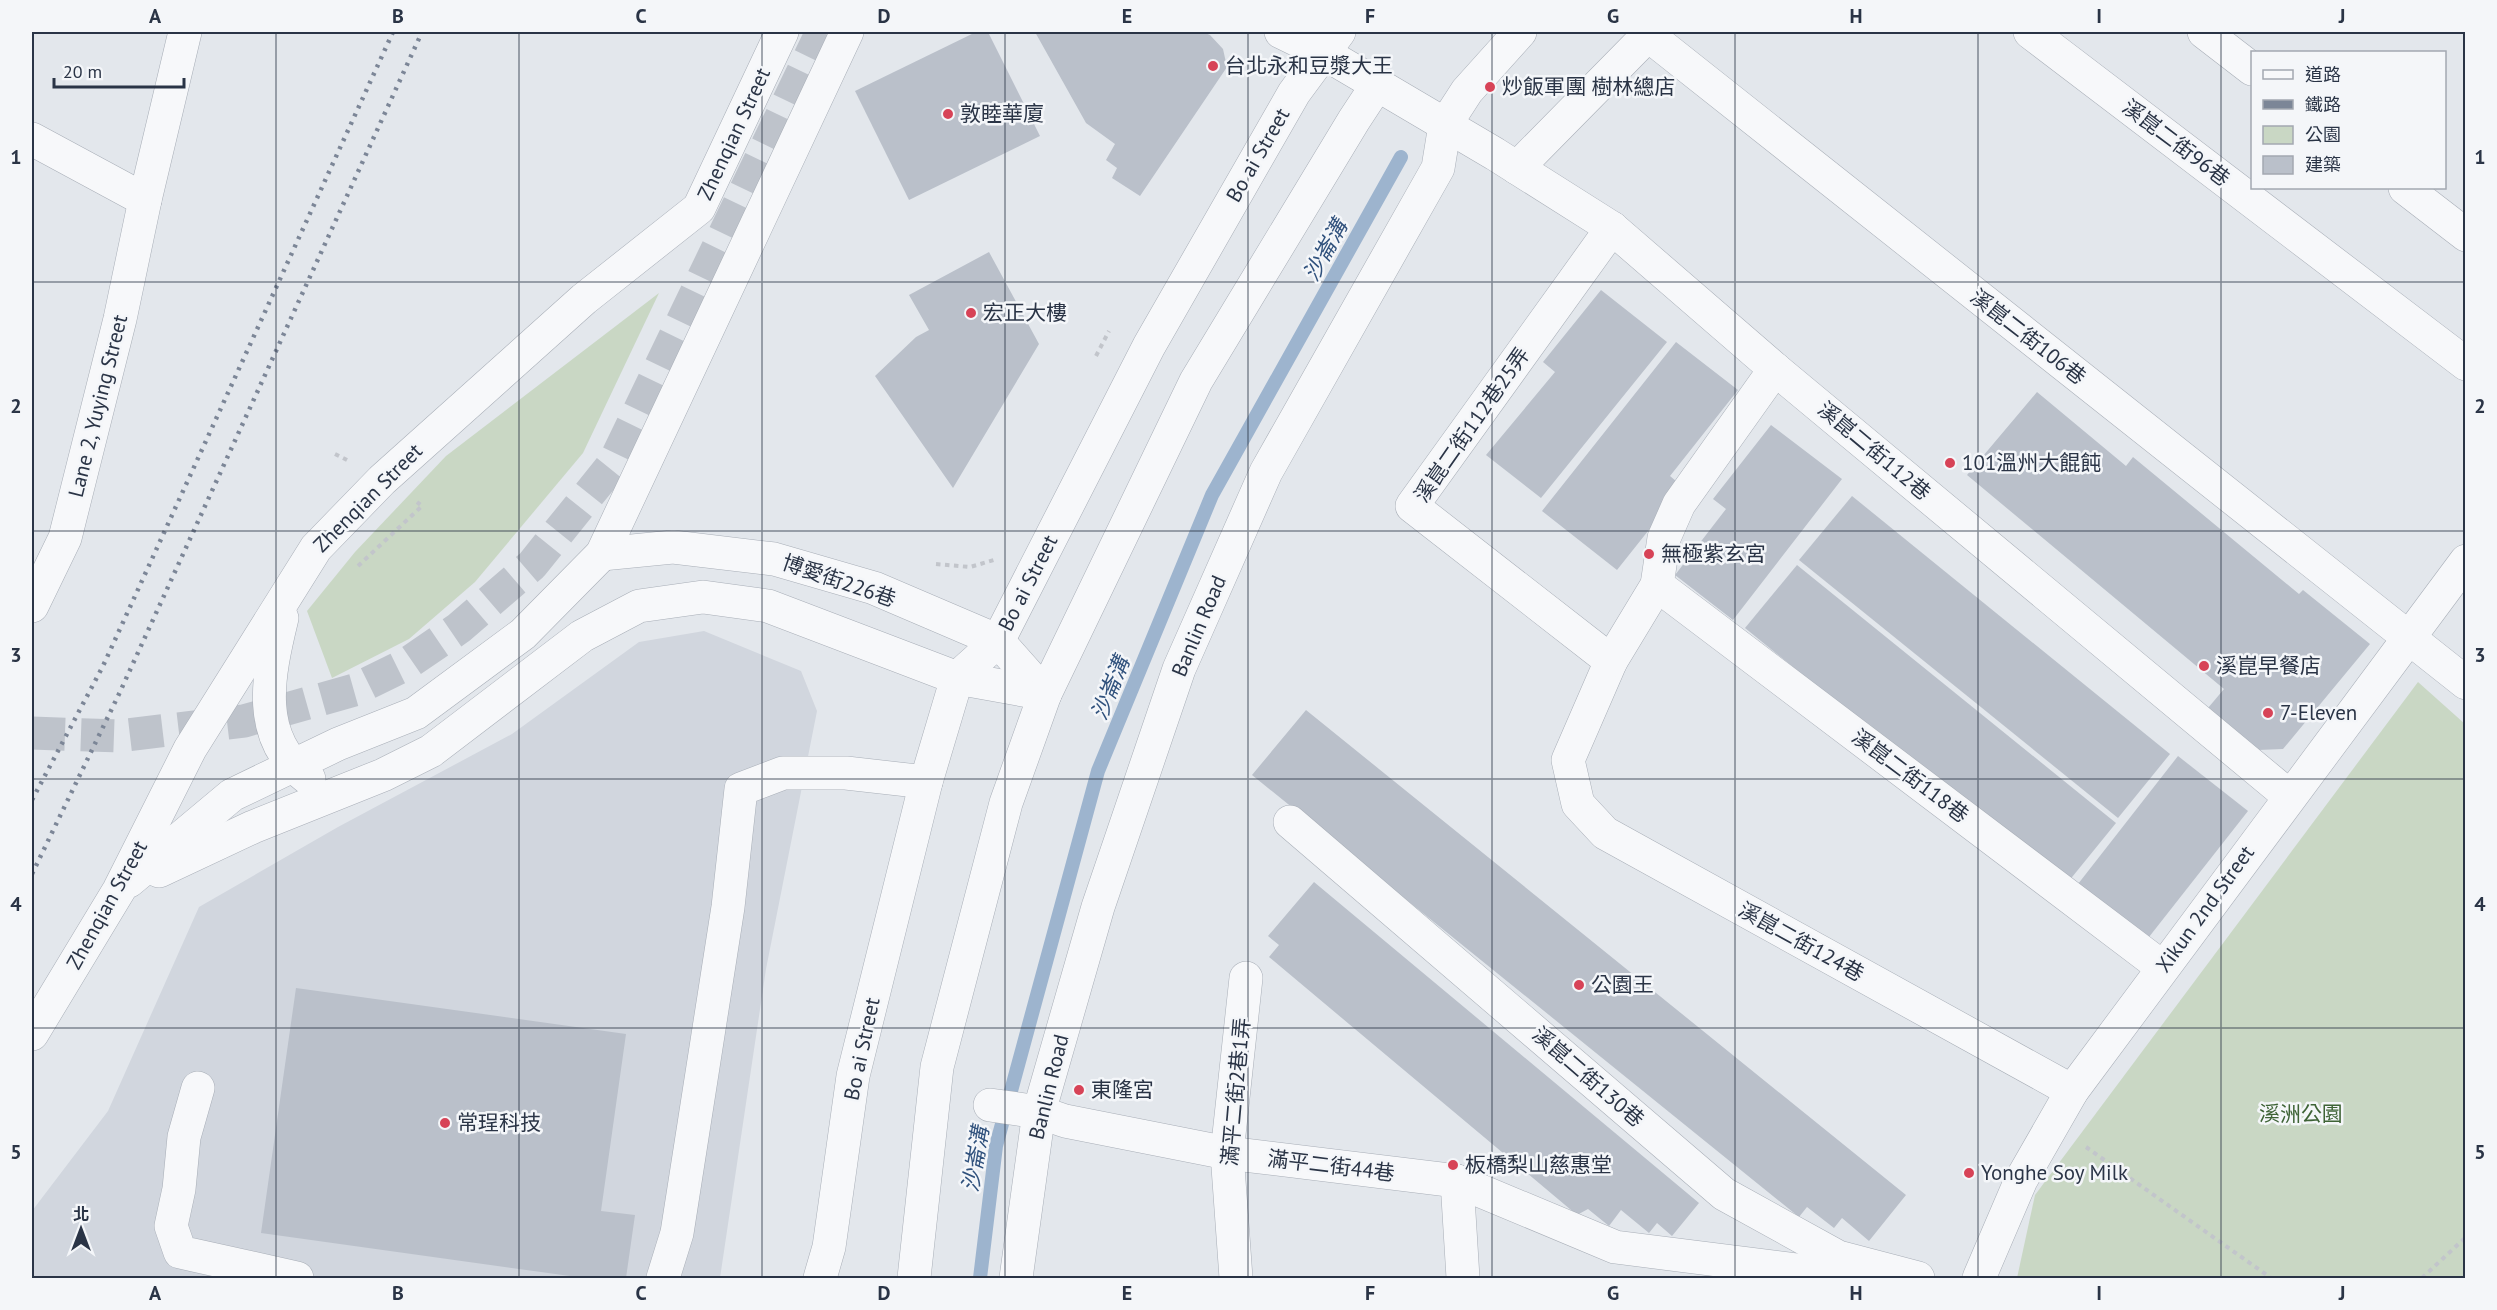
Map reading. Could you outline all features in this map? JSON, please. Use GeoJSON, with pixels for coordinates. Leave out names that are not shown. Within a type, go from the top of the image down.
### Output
{"type":"FeatureCollection","features":[{"type":"Feature","properties":{"kind":"street","name":"Lane 2, Yuying Street"},"geometry":{"type":"LineString","coordinates":[[32,606],[65,538],[120,319],[145,200],[185,32]]}},
{"type":"Feature","properties":{"kind":"street","name":"Zhenqian Street"},"geometry":{"type":"LineString","coordinates":[[32,1034],[119,890],[190,749],[316,548],[382,480],[584,299],[699,208],[782,32]]}},
{"type":"Feature","properties":{"kind":"street"},"geometry":{"type":"LineString","coordinates":[[119,890],[232,795],[291,766],[416,712],[523,634],[602,554],[847,32]]}},
{"type":"Feature","properties":{"kind":"street","name":"溪崑二街112巷"},"geometry":{"type":"LineString","coordinates":[[1281,32],[1331,42],[1377,85],[1517,168],[1612,228],[1776,369],[2289,796]]}},
{"type":"Feature","properties":{"kind":"street","name":"Banlin Road"},"geometry":{"type":"LineString","coordinates":[[1016,1278],[1031,1111],[1179,669],[1266,472],[1438,168],[1446,125],[1467,91],[1520,32]]}},
{"type":"Feature","properties":{"kind":"street","name":"溪崑二街96巷"},"geometry":{"type":"LineString","coordinates":[[2030,32],[2466,364]]}},
{"type":"Feature","properties":{"kind":"street"},"geometry":{"type":"LineString","coordinates":[[2205,32],[2251,67]]}},
{"type":"Feature","properties":{"kind":"street"},"geometry":{"type":"LineString","coordinates":[[1517,168],[1649,33]]}},
{"type":"Feature","properties":{"kind":"street","name":"溪崑二街106巷"},"geometry":{"type":"LineString","coordinates":[[1649,33],[2466,683]]}},
{"type":"Feature","properties":{"kind":"street","name":"Bo ai Street"},"geometry":{"type":"LineString","coordinates":[[820,1278],[828,1263],[853,1076],[926,782],[957,678],[998,641],[1149,346],[1294,93],[1331,42]]}},
{"type":"Feature","properties":{"kind":"street"},"geometry":{"type":"LineString","coordinates":[[915,1278],[937,1067],[1006,802],[1045,694],[1196,381],[1377,85]]}},
{"type":"Feature","properties":{"kind":"street"},"geometry":{"type":"LineString","coordinates":[[32,139],[145,200]]}},
{"type":"Feature","properties":{"kind":"street"},"geometry":{"type":"LineString","coordinates":[[2406,189],[2466,235]]}},
{"type":"Feature","properties":{"kind":"street","name":"溪崑二街112巷25弄"},"geometry":{"type":"LineString","coordinates":[[1611,661],[1412,506],[1612,228]]}},
{"type":"Feature","properties":{"kind":"street"},"geometry":{"type":"LineString","coordinates":[[1611,661],[1657,585],[1664,538],[1679,504],[1776,369]]}},
{"type":"Feature","properties":{"kind":"street","name":"博愛街226巷"},"geometry":{"type":"LineString","coordinates":[[602,554],[673,547],[774,559],[874,588],[998,641],[1045,694]]}},
{"type":"Feature","properties":{"kind":"street","name":"Xikun 2nd Street"},"geometry":{"type":"LineString","coordinates":[[1979,1278],[2021,1180],[2072,1091],[2162,966],[2466,561]]}},
{"type":"Feature","properties":{"kind":"street","name":"溪崑二街118巷"},"geometry":{"type":"LineString","coordinates":[[1657,585],[2162,966]]}},
{"type":"Feature","properties":{"kind":"street"},"geometry":{"type":"LineString","coordinates":[[289,590],[270,668],[270,726],[291,766],[330,795]]}},
{"type":"Feature","properties":{"kind":"street"},"geometry":{"type":"LineString","coordinates":[[119,890],[253,827],[383,775],[431,751],[582,636],[639,606],[703,597],[768,606],[957,678],[1045,694]]}},
{"type":"Feature","properties":{"kind":"street","name":"溪崑二街124巷"},"geometry":{"type":"LineString","coordinates":[[1611,661],[1569,760],[1578,804],[1605,833],[2072,1091]]}},
{"type":"Feature","properties":{"kind":"street"},"geometry":{"type":"LineString","coordinates":[[663,1278],[679,1221],[728,907],[741,789],[783,773],[846,773],[926,782]]}},
{"type":"Feature","properties":{"kind":"street","name":"溪崑二街130巷"},"geometry":{"type":"LineString","coordinates":[[1290,822],[1724,1194],[1838,1257],[1918,1278]]}},
{"type":"Feature","properties":{"kind":"street","name":"滿平二街2巷1弄"},"geometry":{"type":"LineString","coordinates":[[1236,1278],[1227,1153],[1246,978]]}},
{"type":"Feature","properties":{"kind":"street"},"geometry":{"type":"LineString","coordinates":[[198,1088],[184,1137],[179,1189],[171,1226],[180,1252],[297,1278]]}},
{"type":"Feature","properties":{"kind":"street","name":"滿平二街44巷"},"geometry":{"type":"LineString","coordinates":[[990,1105],[1031,1111],[1065,1121],[1227,1153],[1457,1181],[1615,1247],[1861,1278]]}},
{"type":"Feature","properties":{"kind":"street"},"geometry":{"type":"LineString","coordinates":[[1457,1181],[1463,1278]]}},
{"type":"Feature","properties":{"kind":"path"},"geometry":{"type":"LineString","coordinates":[[2083,1145],[2271,1278]]}},
{"type":"Feature","properties":{"kind":"path"},"geometry":{"type":"LineString","coordinates":[[2422,1278],[2466,1237]]}},
{"type":"Feature","properties":{"kind":"shaded area"},"geometry":{"type":"Polygon","coordinates":[[[704,631],[801,671],[817,711],[766,969],[720,1278],[32,1278],[32,1211],[108,1111],[199,907],[338,827],[512,734],[639,642],[704,631]]]}},
{"type":"Feature","properties":{"kind":"green space"},"geometry":{"type":"Polygon","coordinates":[[[659,293],[583,453],[475,582],[409,639],[332,678],[307,611],[355,552],[446,456],[659,293]]]}},
{"type":"Feature","properties":{"kind":"green space","name":"溪洲公園"},"geometry":{"type":"Polygon","coordinates":[[[2418,682],[2465,724],[2465,1278],[2017,1278],[2035,1195],[2418,682]]]}},
{"type":"Feature","properties":{"kind":"building","name":"敦睦華廈"},"geometry":{"type":"Polygon","coordinates":[[[976,32],[988,32],[1040,136],[909,200],[855,91],[976,32]]]}},
{"type":"Feature","properties":{"kind":"building"},"geometry":{"type":"Polygon","coordinates":[[[1035,32],[1203,32],[1210,35],[1223,49],[1227,67],[1140,196],[1112,178],[1117,168],[1106,160],[1115,144],[1086,123],[1035,32]]]}},
{"type":"Feature","properties":{"kind":"building"},"geometry":{"type":"Polygon","coordinates":[[[989,252],[1039,344],[953,488],[875,376],[916,337],[929,330],[909,295],[989,252]]]}},
{"type":"Feature","properties":{"kind":"building"},"geometry":{"type":"Polygon","coordinates":[[[1601,290],[1667,342],[1541,498],[1486,455],[1555,372],[1543,362],[1601,290]]]}},
{"type":"Feature","properties":{"kind":"building"},"geometry":{"type":"Polygon","coordinates":[[[1676,342],[1738,390],[1670,476],[1683,487],[1617,570],[1542,511],[1676,342]]]}},
{"type":"Feature","properties":{"kind":"building"},"geometry":{"type":"Polygon","coordinates":[[[2037,392],[2126,466],[2133,457],[2299,594],[2303,590],[2370,644],[2283,749],[2258,750],[2208,708],[2224,689],[1967,475],[2037,392]]]}},
{"type":"Feature","properties":{"kind":"building"},"geometry":{"type":"Polygon","coordinates":[[[1771,425],[1842,479],[1733,620],[1675,575],[1726,509],[1713,499],[1771,425]]]}},
{"type":"Feature","properties":{"kind":"building"},"geometry":{"type":"Polygon","coordinates":[[[1852,496],[2170,754],[2118,818],[1799,560],[1852,496]]]}},
{"type":"Feature","properties":{"kind":"building"},"geometry":{"type":"Polygon","coordinates":[[[1797,565],[2116,823],[2064,887],[1745,628],[1797,565]]]}},
{"type":"Feature","properties":{"kind":"building","name":"公園王"},"geometry":{"type":"Polygon","coordinates":[[[1306,710],[1906,1195],[1869,1241],[1842,1218],[1834,1228],[1807,1207],[1799,1217],[1252,775],[1306,710]]]}},
{"type":"Feature","properties":{"kind":"building"},"geometry":{"type":"Polygon","coordinates":[[[2178,756],[2248,811],[2149,937],[2078,884],[2178,756]]]}},
{"type":"Feature","properties":{"kind":"building"},"geometry":{"type":"Polygon","coordinates":[[[1314,882],[1699,1203],[1672,1236],[1657,1223],[1649,1233],[1621,1210],[1609,1226],[1588,1209],[1577,1215],[1269,957],[1279,945],[1268,936],[1314,882]]]}},
{"type":"Feature","properties":{"kind":"building","name":"常珵科技"},"geometry":{"type":"Polygon","coordinates":[[[296,988],[626,1034],[601,1211],[635,1215],[626,1278],[584,1278],[261,1233],[296,988]]]}},
{"type":"Feature","properties":{"kind":"waterway","name":"沙崙溝"},"geometry":{"type":"LineString","coordinates":[[980,1278],[996,1146],[1098,771],[1212,495],[1401,157]]}},
{"type":"Feature","properties":{"kind":"tunnel"},"geometry":{"type":"LineString","coordinates":[[32,733],[118,736],[244,721],[354,690],[405,665],[459,628],[532,565],[614,463],[822,32]]}},
{"type":"Feature","properties":{"kind":"railway"},"geometry":{"type":"LineString","coordinates":[[32,800],[103,666],[393,32]]}},
{"type":"Feature","properties":{"kind":"railway"},"geometry":{"type":"LineString","coordinates":[[32,874],[119,694],[422,32]]}},
{"type":"Feature","properties":{"kind":"place","name":"台北永和豆漿大王"},"geometry":{"type":"Point","coordinates":[1213,66]}},
{"type":"Feature","properties":{"kind":"place","name":"炒飯軍團 樹林總店"},"geometry":{"type":"Point","coordinates":[1490,87]}},
{"type":"Feature","properties":{"kind":"place","name":"敦睦華廈"},"geometry":{"type":"Point","coordinates":[948,114]}},
{"type":"Feature","properties":{"kind":"place","name":"宏正大樓"},"geometry":{"type":"Point","coordinates":[971,313]}},
{"type":"Feature","properties":{"kind":"place","name":"101溫州大餛飩"},"geometry":{"type":"Point","coordinates":[1950,463]}},
{"type":"Feature","properties":{"kind":"place","name":"無極紫玄宮"},"geometry":{"type":"Point","coordinates":[1649,554]}},
{"type":"Feature","properties":{"kind":"place","name":"溪崑早餐店"},"geometry":{"type":"Point","coordinates":[2204,666]}},
{"type":"Feature","properties":{"kind":"place","name":"7-Eleven"},"geometry":{"type":"Point","coordinates":[2268,713]}},
{"type":"Feature","properties":{"kind":"place","name":"公園王"},"geometry":{"type":"Point","coordinates":[1579,985]}},
{"type":"Feature","properties":{"kind":"place","name":"東隆宮"},"geometry":{"type":"Point","coordinates":[1079,1090]}},
{"type":"Feature","properties":{"kind":"place","name":"常珵科技"},"geometry":{"type":"Point","coordinates":[445,1123]}},
{"type":"Feature","properties":{"kind":"place","name":"板橋梨山慈惠堂"},"geometry":{"type":"Point","coordinates":[1453,1165]}},
{"type":"Feature","properties":{"kind":"place","name":"Yonghe Soy Milk"},"geometry":{"type":"Point","coordinates":[1969,1173]}}]}
